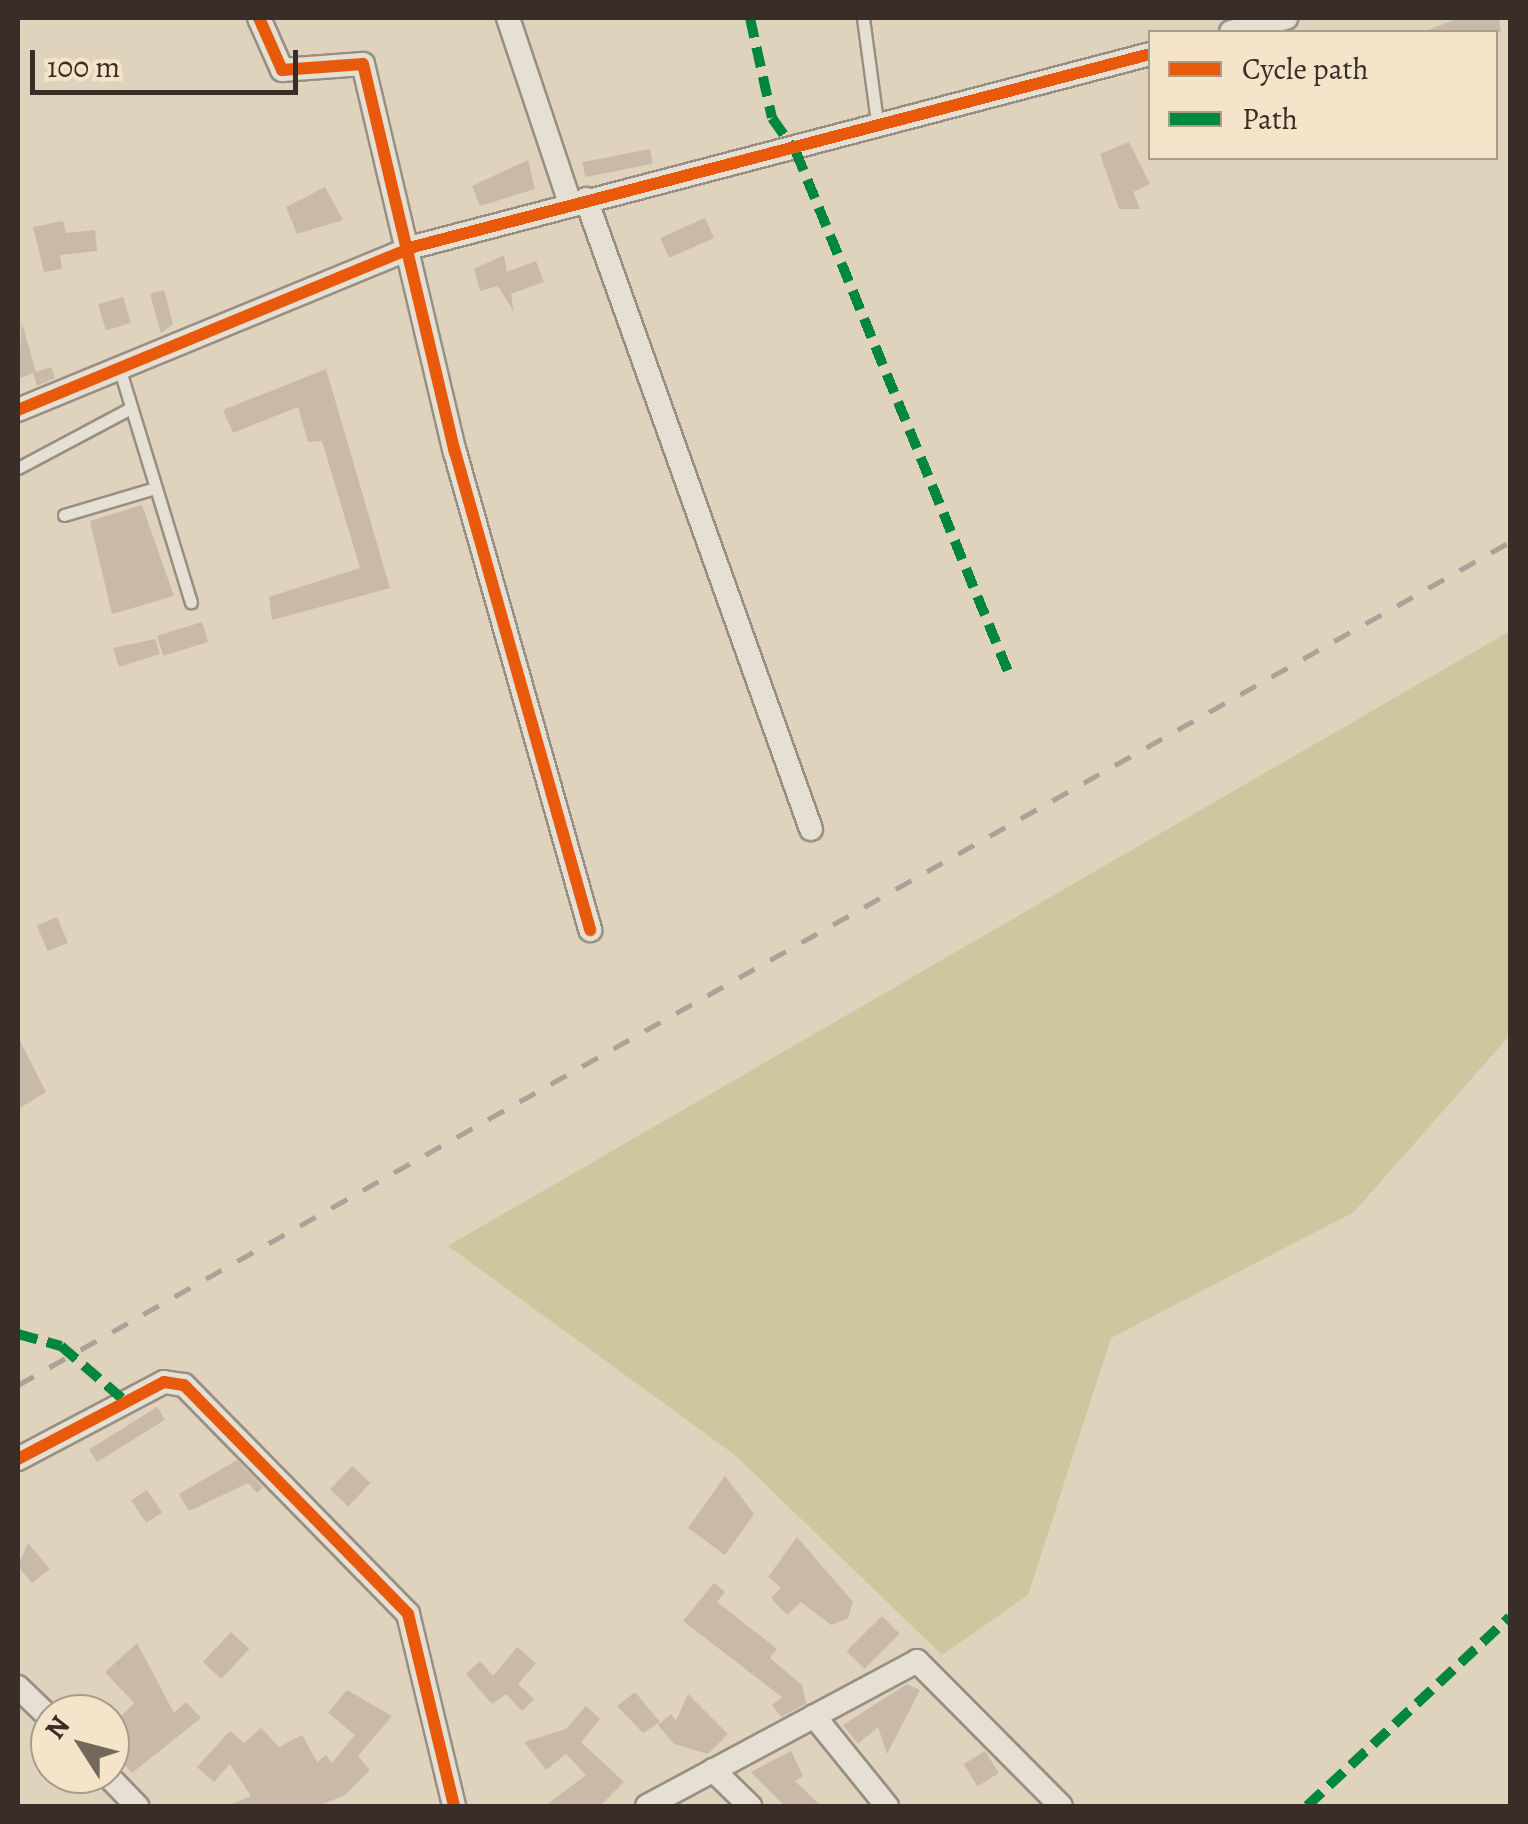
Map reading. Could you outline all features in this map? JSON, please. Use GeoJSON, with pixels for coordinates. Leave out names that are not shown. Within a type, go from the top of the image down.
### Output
{"type":"FeatureCollection","features":[{"type":"Feature","properties":{"kind":"street"},"geometry":{"type":"LineString","coordinates":[[259,18],[282,70],[363,64],[413,247],[455,452],[590,930]]}},
{"type":"Feature","properties":{"kind":"street"},"geometry":{"type":"LineString","coordinates":[[508,18],[811,829]]}},
{"type":"Feature","properties":{"kind":"street"},"geometry":{"type":"LineString","coordinates":[[1240,26],[1286,18]]}},
{"type":"Feature","properties":{"kind":"street"},"geometry":{"type":"LineString","coordinates":[[18,410],[413,247],[578,201],[878,129],[1148,55]]}},
{"type":"Feature","properties":{"kind":"street"},"geometry":{"type":"LineString","coordinates":[[18,1459],[164,1382],[184,1385],[408,1614],[454,1806]]}},
{"type":"Feature","properties":{"kind":"street"},"geometry":{"type":"LineString","coordinates":[[648,1806],[917,1661],[1061,1806]]}},
{"type":"Feature","properties":{"kind":"street"},"geometry":{"type":"LineString","coordinates":[[814,1716],[887,1806]]}},
{"type":"Feature","properties":{"kind":"street"},"geometry":{"type":"LineString","coordinates":[[712,1770],[750,1806]]}},
{"type":"Feature","properties":{"kind":"lane"},"geometry":{"type":"LineString","coordinates":[[862,18],[878,129]]}},
{"type":"Feature","properties":{"kind":"lane"},"geometry":{"type":"LineString","coordinates":[[119,367],[191,602]]}},
{"type":"Feature","properties":{"kind":"lane"},"geometry":{"type":"LineString","coordinates":[[18,468],[131,408]]}},
{"type":"Feature","properties":{"kind":"lane"},"geometry":{"type":"LineString","coordinates":[[64,515],[156,488]]}},
{"type":"Feature","properties":{"kind":"shaded area"},"geometry":{"type":"Polygon","coordinates":[[[1510,631],[1510,1035],[1354,1212],[1111,1338],[1028,1595],[942,1655],[735,1455],[448,1246],[1510,631]]]}},
{"type":"Feature","properties":{"kind":"building"},"geometry":{"type":"Polygon","coordinates":[[[1459,18],[1499,18],[1501,32],[1498,30],[1428,30],[1459,18]]]}},
{"type":"Feature","properties":{"kind":"building"},"geometry":{"type":"Polygon","coordinates":[[[1129,142],[1150,184],[1133,192],[1140,209],[1119,209],[1100,154],[1129,142]]]}},
{"type":"Feature","properties":{"kind":"building"},"geometry":{"type":"Polygon","coordinates":[[[650,149],[653,164],[585,177],[582,162],[650,149]]]}},
{"type":"Feature","properties":{"kind":"building"},"geometry":{"type":"Polygon","coordinates":[[[528,160],[535,189],[480,206],[472,186],[528,160]]]}},
{"type":"Feature","properties":{"kind":"building"},"geometry":{"type":"Polygon","coordinates":[[[325,187],[343,220],[297,234],[286,207],[325,187]]]}},
{"type":"Feature","properties":{"kind":"building"},"geometry":{"type":"Polygon","coordinates":[[[705,218],[714,238],[669,258],[660,238],[705,218]]]}},
{"type":"Feature","properties":{"kind":"building"},"geometry":{"type":"Polygon","coordinates":[[[63,221],[66,233],[95,230],[97,251],[60,255],[62,269],[44,272],[33,227],[63,221]]]}},
{"type":"Feature","properties":{"kind":"building"},"geometry":{"type":"Polygon","coordinates":[[[504,255],[507,272],[536,261],[544,282],[511,294],[514,312],[498,286],[480,291],[474,269],[504,255]]]}},
{"type":"Feature","properties":{"kind":"building"},"geometry":{"type":"Polygon","coordinates":[[[164,290],[173,324],[161,333],[150,294],[164,290]]]}},
{"type":"Feature","properties":{"kind":"building"},"geometry":{"type":"Polygon","coordinates":[[[123,297],[131,323],[106,330],[98,305],[123,297]]]}},
{"type":"Feature","properties":{"kind":"building"},"geometry":{"type":"Polygon","coordinates":[[[22,323],[36,372],[51,367],[55,378],[37,386],[33,373],[18,379],[22,323]]]}},
{"type":"Feature","properties":{"kind":"building"},"geometry":{"type":"Polygon","coordinates":[[[326,369],[390,588],[272,620],[269,597],[360,568],[322,441],[308,442],[298,407],[233,433],[223,410],[326,369]]]}},
{"type":"Feature","properties":{"kind":"building"},"geometry":{"type":"Polygon","coordinates":[[[142,505],[174,596],[112,614],[90,521],[142,505]]]}},
{"type":"Feature","properties":{"kind":"building"},"geometry":{"type":"Polygon","coordinates":[[[202,622],[208,642],[163,656],[157,636],[202,622]]]}},
{"type":"Feature","properties":{"kind":"building"},"geometry":{"type":"Polygon","coordinates":[[[155,639],[160,654],[119,667],[113,648],[155,639]]]}},
{"type":"Feature","properties":{"kind":"building"},"geometry":{"type":"Polygon","coordinates":[[[57,917],[68,943],[48,951],[37,926],[57,917]]]}},
{"type":"Feature","properties":{"kind":"building"},"geometry":{"type":"Polygon","coordinates":[[[18,1037],[46,1092],[18,1109],[18,1037]]]}},
{"type":"Feature","properties":{"kind":"building"},"geometry":{"type":"Polygon","coordinates":[[[157,1407],[165,1420],[97,1462],[89,1449],[157,1407]]]}},
{"type":"Feature","properties":{"kind":"building"},"geometry":{"type":"Polygon","coordinates":[[[237,1460],[263,1487],[257,1493],[248,1483],[189,1511],[179,1494],[237,1460]]]}},
{"type":"Feature","properties":{"kind":"building"},"geometry":{"type":"Polygon","coordinates":[[[352,1466],[370,1483],[348,1506],[330,1489],[352,1466]]]}},
{"type":"Feature","properties":{"kind":"building"},"geometry":{"type":"Polygon","coordinates":[[[725,1476],[754,1514],[725,1555],[688,1528],[725,1476]]]}},
{"type":"Feature","properties":{"kind":"building"},"geometry":{"type":"Polygon","coordinates":[[[147,1490],[162,1512],[146,1523],[131,1501],[147,1490]]]}},
{"type":"Feature","properties":{"kind":"building"},"geometry":{"type":"Polygon","coordinates":[[[797,1537],[853,1602],[848,1618],[831,1625],[801,1602],[787,1615],[771,1598],[781,1588],[768,1577],[797,1537]]]}},
{"type":"Feature","properties":{"kind":"building"},"geometry":{"type":"Polygon","coordinates":[[[28,1543],[50,1569],[32,1583],[18,1566],[28,1543]]]}},
{"type":"Feature","properties":{"kind":"building"},"geometry":{"type":"Polygon","coordinates":[[[714,1583],[725,1592],[717,1602],[777,1649],[770,1658],[802,1685],[806,1704],[781,1717],[772,1705],[782,1697],[683,1621],[714,1583]]]}},
{"type":"Feature","properties":{"kind":"building"},"geometry":{"type":"Polygon","coordinates":[[[882,1616],[900,1634],[864,1669],[847,1651],[882,1616]]]}},
{"type":"Feature","properties":{"kind":"building"},"geometry":{"type":"Polygon","coordinates":[[[231,1632],[249,1649],[221,1679],[203,1662],[231,1632]]]}},
{"type":"Feature","properties":{"kind":"building"},"geometry":{"type":"Polygon","coordinates":[[[137,1643],[174,1713],[186,1702],[201,1718],[132,1773],[130,1707],[134,1703],[130,1694],[105,1672],[137,1643]]]}},
{"type":"Feature","properties":{"kind":"building"},"geometry":{"type":"Polygon","coordinates":[[[517,1647],[536,1663],[518,1684],[534,1699],[522,1711],[506,1694],[492,1704],[466,1674],[480,1661],[493,1676],[517,1647]]]}},
{"type":"Feature","properties":{"kind":"building"},"geometry":{"type":"Polygon","coordinates":[[[907,1684],[920,1690],[887,1754],[878,1727],[858,1744],[843,1725],[907,1684]]]}},
{"type":"Feature","properties":{"kind":"building"},"geometry":{"type":"Polygon","coordinates":[[[347,1690],[392,1716],[358,1756],[370,1770],[345,1795],[319,1806],[227,1806],[251,1796],[230,1764],[214,1782],[197,1767],[230,1731],[244,1743],[261,1728],[279,1747],[302,1735],[317,1762],[326,1755],[332,1763],[355,1735],[328,1713],[347,1690]]]}},
{"type":"Feature","properties":{"kind":"building"},"geometry":{"type":"Polygon","coordinates":[[[635,1692],[660,1722],[643,1733],[617,1706],[635,1692]]]}},
{"type":"Feature","properties":{"kind":"building"},"geometry":{"type":"Polygon","coordinates":[[[688,1694],[728,1734],[708,1754],[674,1744],[658,1725],[671,1714],[676,1721],[688,1694]]]}},
{"type":"Feature","properties":{"kind":"building"},"geometry":{"type":"Polygon","coordinates":[[[586,1706],[600,1719],[581,1742],[624,1782],[600,1806],[545,1806],[586,1775],[566,1754],[546,1770],[524,1742],[566,1729],[586,1706]]]}},
{"type":"Feature","properties":{"kind":"building"},"geometry":{"type":"Polygon","coordinates":[[[791,1751],[803,1776],[795,1781],[821,1806],[785,1806],[751,1772],[791,1751]]]}},
{"type":"Feature","properties":{"kind":"building"},"geometry":{"type":"Polygon","coordinates":[[[985,1751],[999,1773],[978,1786],[964,1764],[985,1751]]]}},
{"type":"Feature","properties":{"kind":"railway"},"geometry":{"type":"LineString","coordinates":[[18,1385],[1510,542]]}},
{"type":"Feature","properties":{"kind":"marked path"},"geometry":{"type":"LineString","coordinates":[[750,18],[772,118],[796,152],[1009,674]]}},
{"type":"Feature","properties":{"kind":"marked path"},"geometry":{"type":"LineString","coordinates":[[18,1334],[61,1346],[126,1402]]}},
{"type":"Feature","properties":{"kind":"marked path"},"geometry":{"type":"LineString","coordinates":[[1307,1806],[1510,1617]]}},
{"type":"Feature","properties":{"kind":"cycle path"},"geometry":{"type":"LineString","coordinates":[[259,18],[282,70],[363,64],[455,452],[590,930]]}},
{"type":"Feature","properties":{"kind":"cycle path"},"geometry":{"type":"LineString","coordinates":[[18,410],[413,247],[1148,55]]}},
{"type":"Feature","properties":{"kind":"cycle path"},"geometry":{"type":"LineString","coordinates":[[18,1459],[164,1382],[184,1385],[408,1614],[454,1806]]}}]}
